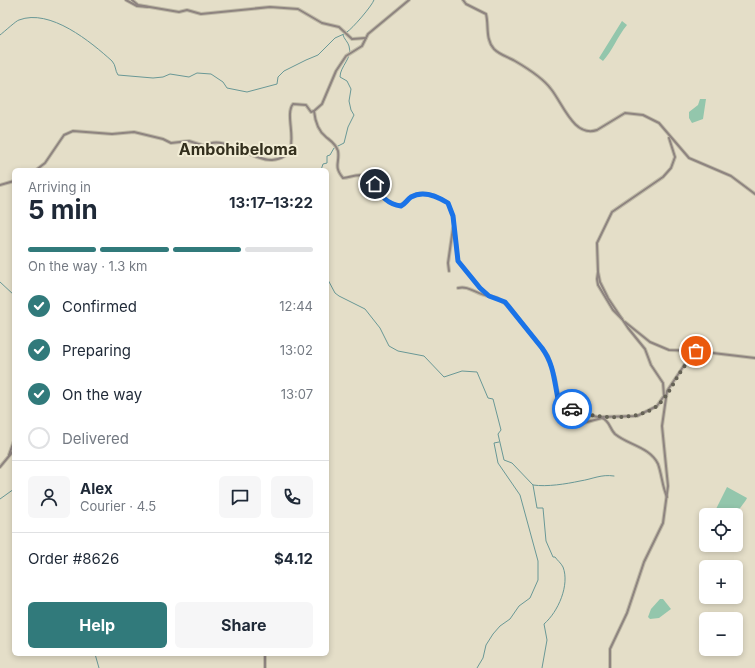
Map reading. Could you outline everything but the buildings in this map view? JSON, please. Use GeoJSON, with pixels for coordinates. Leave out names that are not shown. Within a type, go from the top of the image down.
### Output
{"type":"FeatureCollection","features":[{"type":"Feature","properties":{"kind":"street"},"geometry":{"type":"LineString","coordinates":[[126,0],[137,6],[152,6]]}},
{"type":"Feature","properties":{"kind":"street"},"geometry":{"type":"LineString","coordinates":[[132,0],[138,5],[152,6],[178,12],[187,10],[201,14],[285,7],[302,10],[322,24],[339,27],[356,40],[366,38]]}},
{"type":"Feature","properties":{"kind":"street"},"geometry":{"type":"LineString","coordinates":[[314,111],[322,104],[335,74],[349,54],[362,46],[368,34],[409,0]]}},
{"type":"Feature","properties":{"kind":"street"},"geometry":{"type":"LineString","coordinates":[[463,0],[466,4],[486,14],[488,33],[493,48],[498,53],[523,67],[551,89],[574,124],[581,130],[592,132],[618,116],[630,114],[643,115],[659,123],[672,144],[675,157],[671,168],[663,177],[612,212],[597,243],[598,272],[596,279],[613,310],[641,336],[662,348],[677,351],[694,351],[755,358]]}},
{"type":"Feature","properties":{"kind":"street"},"geometry":{"type":"LineString","coordinates":[[39,168],[45,163],[64,135],[73,131],[112,134],[134,132],[164,139],[171,143],[189,141],[206,146],[210,143],[219,143],[242,149],[254,157],[264,160],[280,158],[287,153],[292,142],[293,134],[289,112],[293,104],[306,105],[311,112],[314,111]]}},
{"type":"Feature","properties":{"kind":"street"},"geometry":{"type":"LineString","coordinates":[[314,111],[317,125],[338,151],[337,169],[343,178],[359,175],[364,176],[375,184],[383,198],[401,206],[409,198],[421,193],[434,196],[448,203],[458,261],[480,288],[489,296]]}},
{"type":"Feature","properties":{"kind":"street"},"geometry":{"type":"LineString","coordinates":[[667,135],[689,158],[731,176],[755,194]]}},
{"type":"Feature","properties":{"kind":"street"},"geometry":{"type":"LineString","coordinates":[[0,185],[12,182]]}},
{"type":"Feature","properties":{"kind":"street"},"geometry":{"type":"LineString","coordinates":[[450,271],[448,263],[453,225]]}},
{"type":"Feature","properties":{"kind":"street"},"geometry":{"type":"LineString","coordinates":[[458,288],[467,287],[481,295],[489,296],[505,302],[548,356],[555,378],[560,404],[559,408],[561,411]]}},
{"type":"Feature","properties":{"kind":"street"},"geometry":{"type":"LineString","coordinates":[[610,668],[610,649],[626,613],[644,562],[658,535],[667,498],[668,473],[662,435],[662,414],[665,395],[663,383],[651,365],[645,349],[623,320]]}},
{"type":"Feature","properties":{"kind":"street"},"geometry":{"type":"LineString","coordinates":[[694,351],[694,356]]}},
{"type":"Feature","properties":{"kind":"street"},"geometry":{"type":"LineString","coordinates":[[598,417],[638,416],[657,406],[680,370],[694,356],[702,352]]}},
{"type":"Feature","properties":{"kind":"street"},"geometry":{"type":"LineString","coordinates":[[560,404],[588,415],[603,418],[609,423],[615,434],[647,452],[654,458],[663,477],[667,498]]}},
{"type":"Feature","properties":{"kind":"street"},"geometry":{"type":"LineString","coordinates":[[572,426],[603,418]]}},
{"type":"Feature","properties":{"kind":"street"},"geometry":{"type":"LineString","coordinates":[[8,456],[12,446]]}},
{"type":"Feature","properties":{"kind":"street"},"geometry":{"type":"LineString","coordinates":[[0,467],[12,452]]}},
{"type":"Feature","properties":{"kind":"street"},"geometry":{"type":"LineString","coordinates":[[265,656],[265,668]]}},
{"type":"Feature","properties":{"kind":"green space"},"geometry":{"type":"Polygon","coordinates":[[[622,21],[627,25],[603,61],[599,58],[622,21]]]}},
{"type":"Feature","properties":{"kind":"green space"},"geometry":{"type":"Polygon","coordinates":[[[700,99],[706,99],[703,119],[692,123],[689,118],[689,112],[698,105],[700,99]]]}},
{"type":"Feature","properties":{"kind":"green space"},"geometry":{"type":"Polygon","coordinates":[[[727,487],[747,498],[740,508],[716,508],[727,487]]]}},
{"type":"Feature","properties":{"kind":"green space"},"geometry":{"type":"Polygon","coordinates":[[[660,599],[663,599],[671,609],[659,618],[650,619],[648,617],[651,609],[660,599]]]}},
{"type":"Feature","properties":{"kind":"waterway"},"geometry":{"type":"LineString","coordinates":[[347,32],[362,17],[374,0]]}},
{"type":"Feature","properties":{"kind":"waterway"},"geometry":{"type":"LineString","coordinates":[[0,35],[19,20],[31,18],[44,19],[69,29],[93,45],[112,61],[118,75],[153,78],[163,77],[170,74],[189,77],[197,73],[211,74],[223,82],[227,88],[247,92],[277,84],[278,77],[284,71],[318,55],[335,38],[344,34]]}},
{"type":"Feature","properties":{"kind":"waterway"},"geometry":{"type":"LineString","coordinates":[[322,168],[323,164],[327,163],[327,156],[330,155],[334,148],[344,143],[348,127],[354,115],[349,101],[351,89],[347,81],[340,77],[350,50],[343,35]]}},
{"type":"Feature","properties":{"kind":"waterway"},"geometry":{"type":"LineString","coordinates":[[0,282],[12,293]]}},
{"type":"Feature","properties":{"kind":"waterway"},"geometry":{"type":"LineString","coordinates":[[329,282],[335,293],[365,309],[380,328],[389,346],[398,351],[424,356],[444,377],[462,371],[477,372],[488,398],[493,399],[501,430],[498,434],[504,460],[512,463],[533,485],[556,485],[601,476],[614,476]]}},
{"type":"Feature","properties":{"kind":"waterway"},"geometry":{"type":"LineString","coordinates":[[477,668],[483,658],[486,645],[493,634],[500,626],[510,619],[519,606],[530,598],[538,580],[538,561],[520,495],[498,463],[494,443],[499,442]]}},
{"type":"Feature","properties":{"kind":"waterway"},"geometry":{"type":"LineString","coordinates":[[533,485],[537,508],[543,508],[546,541],[553,557],[555,557],[561,564],[565,574],[564,590],[561,598],[554,613],[544,624],[547,640],[542,668]]}},
{"type":"Feature","properties":{"kind":"waterway"},"geometry":{"type":"LineString","coordinates":[[0,499],[12,490]]}},
{"type":"Feature","properties":{"kind":"waterway"},"geometry":{"type":"LineString","coordinates":[[96,656],[99,668]]}},
{"type":"Feature","properties":{"kind":"way so far"},"geometry":{"type":"LineString","coordinates":[[572,409],[598,417],[638,416],[652,410],[667,394],[667,391],[680,370],[694,356],[694,351],[696,351]]}},
{"type":"Feature","properties":{"kind":"district","name":"Ambohibeloma"},"geometry":{"type":"Point","coordinates":[238,149]}},
{"type":"Feature","properties":{"kind":"route"},"geometry":{"type":"LineString","coordinates":[[375,184],[383,198],[389,202],[401,206],[409,198],[421,193],[434,196],[448,203],[453,216],[456,256],[458,261],[480,288],[489,296],[505,302],[509,306],[542,348],[548,356],[553,370],[559,403],[572,409]]}}]}
